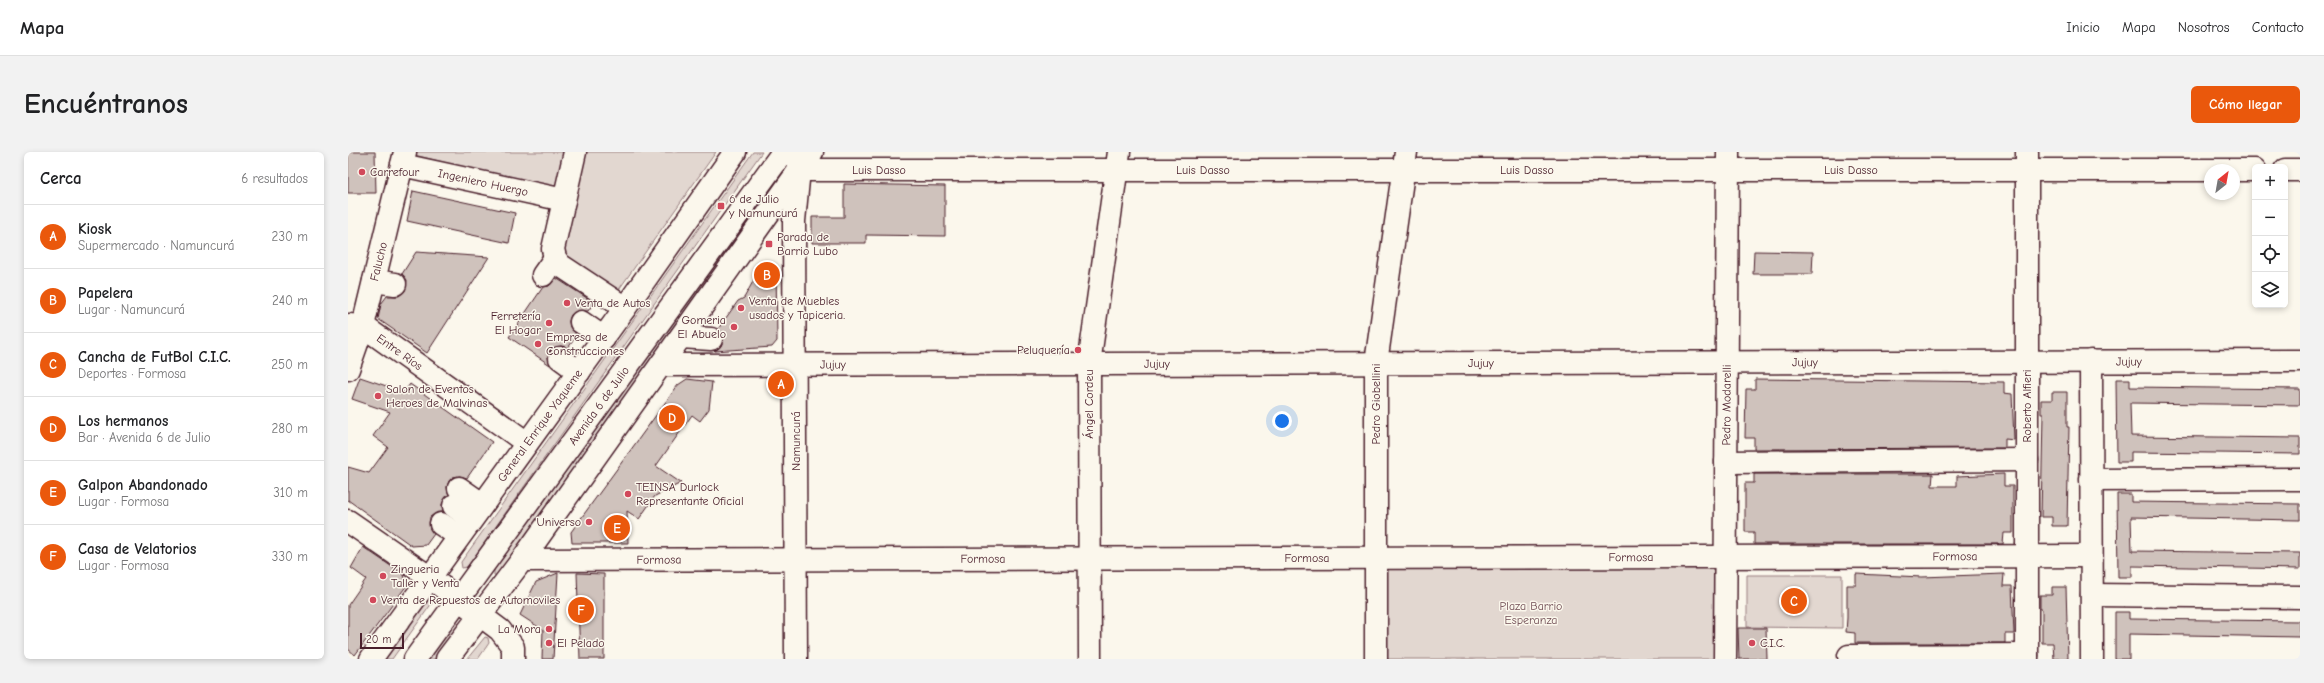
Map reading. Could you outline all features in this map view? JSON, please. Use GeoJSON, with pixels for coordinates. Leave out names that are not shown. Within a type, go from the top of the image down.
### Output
{"type":"FeatureCollection","features":[{"type":"Feature","properties":{"kind":"street"},"geometry":{"type":"LineString","coordinates":[[575,152],[549,266],[560,265],[625,308]]}},
{"type":"Feature","properties":{"kind":"street","name":"General Enrique Yaqueme"},"geometry":{"type":"LineString","coordinates":[[372,647],[429,577],[461,513],[527,443],[601,342],[735,152]]}},
{"type":"Feature","properties":{"kind":"street","name":"Avenida 6 de Julio"},"geometry":{"type":"LineString","coordinates":[[415,659],[783,152]]}},
{"type":"Feature","properties":{"kind":"street"},"geometry":{"type":"LineString","coordinates":[[447,659],[522,560],[661,365],[799,161],[812,152]]}},
{"type":"Feature","properties":{"kind":"street","name":"Ingeniero Huergo"},"geometry":{"type":"LineString","coordinates":[[404,159],[564,200]]}},
{"type":"Feature","properties":{"kind":"street","name":"Falucho"},"geometry":{"type":"LineString","coordinates":[[348,369],[356,325],[384,283],[404,159]]}},
{"type":"Feature","properties":{"kind":"street","name":"Luis Dasso"},"geometry":{"type":"LineString","coordinates":[[799,161],[855,177],[877,178],[932,178],[1117,161],[2027,161],[2252,170]]}},
{"type":"Feature","properties":{"kind":"street","name":"Namuncurá"},"geometry":{"type":"LineString","coordinates":[[796,659],[796,365],[803,230],[799,161]]}},
{"type":"Feature","properties":{"kind":"street","name":"Ángel Cordeu"},"geometry":{"type":"LineString","coordinates":[[1090,659],[1089,364],[1117,161]]}},
{"type":"Feature","properties":{"kind":"street","name":"Pedro Giobellini"},"geometry":{"type":"LineString","coordinates":[[1376,659],[1376,363],[1405,161]]}},
{"type":"Feature","properties":{"kind":"street","name":"Pedro Modarelli"},"geometry":{"type":"LineString","coordinates":[[1725,659],[1728,161]]}},
{"type":"Feature","properties":{"kind":"street","name":"Roberto Alfieri"},"geometry":{"type":"LineString","coordinates":[[2027,161],[2027,657]]}},
{"type":"Feature","properties":{"kind":"street"},"geometry":{"type":"LineString","coordinates":[[2288,170],[2300,170]]}},
{"type":"Feature","properties":{"kind":"street","name":"Entre Ríos"},"geometry":{"type":"LineString","coordinates":[[356,325],[441,389],[527,443]]}},
{"type":"Feature","properties":{"kind":"street"},"geometry":{"type":"LineString","coordinates":[[579,327],[601,342]]}},
{"type":"Feature","properties":{"kind":"street"},"geometry":{"type":"LineString","coordinates":[[681,336],[711,339]]}},
{"type":"Feature","properties":{"kind":"street"},"geometry":{"type":"LineString","coordinates":[[560,358],[579,372]]}},
{"type":"Feature","properties":{"kind":"street"},"geometry":{"type":"LineString","coordinates":[[2091,361],[2092,659]]}},
{"type":"Feature","properties":{"kind":"street","name":"Jujuy"},"geometry":{"type":"LineString","coordinates":[[661,365],[2300,361]]}},
{"type":"Feature","properties":{"kind":"street"},"geometry":{"type":"LineString","coordinates":[[1726,462],[2027,460]]}},
{"type":"Feature","properties":{"kind":"street"},"geometry":{"type":"LineString","coordinates":[[2091,480],[2300,479]]}},
{"type":"Feature","properties":{"kind":"street"},"geometry":{"type":"LineString","coordinates":[[354,524],[500,630],[513,647],[513,659]]}},
{"type":"Feature","properties":{"kind":"street","name":"Formosa"},"geometry":{"type":"LineString","coordinates":[[522,560],[2091,556]]}},
{"type":"Feature","properties":{"kind":"street"},"geometry":{"type":"LineString","coordinates":[[406,579],[429,577]]}},
{"type":"Feature","properties":{"kind":"street"},"geometry":{"type":"LineString","coordinates":[[2092,595],[2300,597]]}},
{"type":"Feature","properties":{"kind":"street"},"geometry":{"type":"LineString","coordinates":[[1849,656],[2027,657]]}},
{"type":"Feature","properties":{"kind":"green space"},"geometry":{"type":"Polygon","coordinates":[[[415,152],[567,152],[559,190],[414,155],[415,152]]]}},
{"type":"Feature","properties":{"kind":"green space"},"geometry":{"type":"Polygon","coordinates":[[[582,152],[716,152],[615,295],[559,255],[582,152]]]}},
{"type":"Feature","properties":{"kind":"green space"},"geometry":{"type":"Polygon","coordinates":[[[753,152],[762,152],[467,567],[462,568],[461,562],[753,152]]]}},
{"type":"Feature","properties":{"kind":"green space"},"geometry":{"type":"Polygon","coordinates":[[[704,279],[708,282],[497,576],[494,575],[494,570],[704,279]]]}},
{"type":"Feature","properties":{"kind":"green space","name":"Plaza Barrio Esperanza"},"geometry":{"type":"Polygon","coordinates":[[[1385,565],[1717,567],[1717,659],[1385,659],[1385,565]]]}},
{"type":"Feature","properties":{"kind":"green space"},"geometry":{"type":"Polygon","coordinates":[[[1747,575],[1842,575],[1842,628],[1747,627],[1747,575]]]}},
{"type":"Feature","properties":{"kind":"green space"},"geometry":{"type":"Polygon","coordinates":[[[429,597],[432,598],[432,603],[392,659],[383,659],[429,597]]]}},
{"type":"Feature","properties":{"kind":"green space"},"geometry":{"type":"Polygon","coordinates":[[[455,623],[458,623],[459,629],[436,659],[426,659],[455,623]]]}},
{"type":"Feature","properties":{"kind":"green space"},"geometry":{"type":"Polygon","coordinates":[[[485,637],[488,638],[489,643],[478,659],[467,659],[485,637]]]}},
{"type":"Feature","properties":{"kind":"building","name":"Carrefour"},"geometry":{"type":"Polygon","coordinates":[[[348,152],[375,152],[376,193],[348,193],[348,152]]]}},
{"type":"Feature","properties":{"kind":"building"},"geometry":{"type":"Polygon","coordinates":[[[844,184],[945,186],[945,236],[866,235],[866,243],[812,243],[812,217],[844,217],[844,184]]]}},
{"type":"Feature","properties":{"kind":"building"},"geometry":{"type":"Polygon","coordinates":[[[413,191],[515,213],[509,243],[407,221],[413,191]]]}},
{"type":"Feature","properties":{"kind":"building"},"geometry":{"type":"Polygon","coordinates":[[[1754,251],[1813,252],[1812,274],[1753,274],[1754,251]]]}},
{"type":"Feature","properties":{"kind":"building"},"geometry":{"type":"Polygon","coordinates":[[[416,252],[489,257],[427,353],[378,319],[381,304],[387,296],[399,296],[405,291],[407,280],[402,274],[416,252]]]}},
{"type":"Feature","properties":{"kind":"building"},"geometry":{"type":"Polygon","coordinates":[[[761,267],[776,267],[777,341],[772,347],[715,351],[721,346],[723,340],[718,329],[738,301],[744,298],[761,267]]]}},
{"type":"Feature","properties":{"kind":"building"},"geometry":{"type":"Polygon","coordinates":[[[556,278],[590,300],[591,307],[588,311],[576,311],[571,315],[569,321],[570,327],[577,335],[568,348],[561,346],[550,350],[548,357],[550,365],[509,337],[543,287],[549,286],[556,278]]]}},
{"type":"Feature","properties":{"kind":"building"},"geometry":{"type":"Polygon","coordinates":[[[360,377],[404,392],[410,384],[492,442],[467,478],[460,476],[453,477],[449,481],[447,487],[449,495],[442,504],[443,512],[436,513],[430,517],[430,529],[434,534],[426,545],[412,546],[348,500],[348,467],[369,473],[388,447],[373,436],[390,412],[352,399],[360,377]]]}},
{"type":"Feature","properties":{"kind":"building"},"geometry":{"type":"Polygon","coordinates":[[[687,379],[712,382],[709,409],[700,421],[692,415],[656,466],[681,483],[655,496],[639,519],[627,511],[628,543],[572,543],[571,532],[678,385],[687,379]]]}},
{"type":"Feature","properties":{"kind":"building"},"geometry":{"type":"Polygon","coordinates":[[[1755,379],[2004,382],[2004,393],[2012,394],[2014,440],[2005,439],[2005,448],[1754,449],[1754,438],[1745,438],[1746,389],[1755,389],[1755,379]]]}},
{"type":"Feature","properties":{"kind":"building"},"geometry":{"type":"Polygon","coordinates":[[[2116,379],[2130,379],[2130,387],[2300,389],[2300,405],[2130,403],[2131,436],[2300,438],[2300,454],[2131,452],[2131,462],[2117,462],[2116,379]]]}},
{"type":"Feature","properties":{"kind":"building"},"geometry":{"type":"Polygon","coordinates":[[[2052,392],[2067,392],[2067,427],[2069,427],[2067,526],[2052,526],[2052,517],[2041,517],[2043,414],[2041,414],[2041,400],[2052,400],[2052,392]]]}},
{"type":"Feature","properties":{"kind":"building"},"geometry":{"type":"Polygon","coordinates":[[[1754,474],[1933,474],[1932,486],[1957,486],[1957,476],[2004,474],[2004,486],[2013,486],[2013,533],[2004,533],[2003,544],[1754,544],[1754,532],[1745,532],[1745,483],[1754,483],[1754,474]]]}},
{"type":"Feature","properties":{"kind":"building"},"geometry":{"type":"Polygon","coordinates":[[[2117,494],[2131,494],[2131,502],[2300,504],[2300,520],[2131,517],[2132,551],[2300,553],[2300,569],[2132,566],[2132,577],[2118,577],[2117,494]]]}},
{"type":"Feature","properties":{"kind":"building"},"geometry":{"type":"Polygon","coordinates":[[[363,547],[404,575],[407,585],[355,655],[348,649],[348,605],[366,579],[351,568],[363,547]]]}},
{"type":"Feature","properties":{"kind":"building"},"geometry":{"type":"Polygon","coordinates":[[[558,573],[553,659],[542,659],[543,630],[520,615],[536,582],[558,573]]]}},
{"type":"Feature","properties":{"kind":"building"},"geometry":{"type":"Polygon","coordinates":[[[577,573],[604,574],[604,659],[580,659],[577,573]]]}},
{"type":"Feature","properties":{"kind":"building"},"geometry":{"type":"Polygon","coordinates":[[[1856,574],[1922,577],[2004,574],[2003,586],[2012,586],[2014,634],[2005,634],[2005,643],[1855,643],[1855,633],[1846,632],[1847,585],[1856,585],[1856,574]]]}},
{"type":"Feature","properties":{"kind":"building"},"geometry":{"type":"Polygon","coordinates":[[[2052,587],[2066,587],[2068,659],[2054,659],[2053,643],[2042,643],[2042,609],[2040,609],[2040,595],[2052,595],[2052,587]]]}},
{"type":"Feature","properties":{"kind":"building"},"geometry":{"type":"Polygon","coordinates":[[[2115,612],[2129,612],[2129,619],[2300,621],[2300,637],[2129,634],[2129,659],[2115,659],[2115,612]]]}},
{"type":"Feature","properties":{"kind":"building","name":"C.I.C."},"geometry":{"type":"Polygon","coordinates":[[[1738,628],[1766,628],[1767,659],[1739,659],[1738,628]]]}},
{"type":"Feature","properties":{"kind":"place","name":"Carrefour"},"geometry":{"type":"Point","coordinates":[362,172]}},
{"type":"Feature","properties":{"kind":"place","name":"6 de Julio y Namuncurá"},"geometry":{"type":"Point","coordinates":[721,206]}},
{"type":"Feature","properties":{"kind":"place","name":"Parada de Barrio Lubo"},"geometry":{"type":"Point","coordinates":[769,244]}},
{"type":"Feature","properties":{"kind":"place","name":"Papelera"},"geometry":{"type":"Point","coordinates":[767,275]}},
{"type":"Feature","properties":{"kind":"place","name":"Venta de Autos"},"geometry":{"type":"Point","coordinates":[567,303]}},
{"type":"Feature","properties":{"kind":"place","name":"Venta de Muebles usados y Tapiceria."},"geometry":{"type":"Point","coordinates":[741,308]}},
{"type":"Feature","properties":{"kind":"place","name":"Ferretería El Hogar"},"geometry":{"type":"Point","coordinates":[549,323]}},
{"type":"Feature","properties":{"kind":"place","name":"Gomeria El Abuelo"},"geometry":{"type":"Point","coordinates":[734,327]}},
{"type":"Feature","properties":{"kind":"place","name":"Empresa de Construcciones"},"geometry":{"type":"Point","coordinates":[538,344]}},
{"type":"Feature","properties":{"kind":"place","name":"Peluquería"},"geometry":{"type":"Point","coordinates":[1078,350]}},
{"type":"Feature","properties":{"kind":"place","name":"Kiosk"},"geometry":{"type":"Point","coordinates":[781,384]}},
{"type":"Feature","properties":{"kind":"place","name":"Salon de Eventos Heroes de Malvinas"},"geometry":{"type":"Point","coordinates":[378,396]}},
{"type":"Feature","properties":{"kind":"place","name":"Los hermanos"},"geometry":{"type":"Point","coordinates":[672,418]}},
{"type":"Feature","properties":{"kind":"place","name":"TEINSA Durlock Representante Oficial"},"geometry":{"type":"Point","coordinates":[628,494]}},
{"type":"Feature","properties":{"kind":"place","name":"Universo"},"geometry":{"type":"Point","coordinates":[589,522]}},
{"type":"Feature","properties":{"kind":"place","name":"Galpon Abandonado"},"geometry":{"type":"Point","coordinates":[617,528]}},
{"type":"Feature","properties":{"kind":"place","name":"Zingueria Taller y Venta"},"geometry":{"type":"Point","coordinates":[383,576]}},
{"type":"Feature","properties":{"kind":"place","name":"Venta de Repuestos de Automoviles"},"geometry":{"type":"Point","coordinates":[373,600]}},
{"type":"Feature","properties":{"kind":"place","name":"Cancha de FutBol C.I.C."},"geometry":{"type":"Point","coordinates":[1794,601]}},
{"type":"Feature","properties":{"kind":"place","name":"Casa de Velatorios"},"geometry":{"type":"Point","coordinates":[581,610]}},
{"type":"Feature","properties":{"kind":"place","name":"La Mora"},"geometry":{"type":"Point","coordinates":[549,629]}},
{"type":"Feature","properties":{"kind":"place","name":"El Pelado"},"geometry":{"type":"Point","coordinates":[549,643]}},
{"type":"Feature","properties":{"kind":"place","name":"C.I.C."},"geometry":{"type":"Point","coordinates":[1752,643]}}]}
